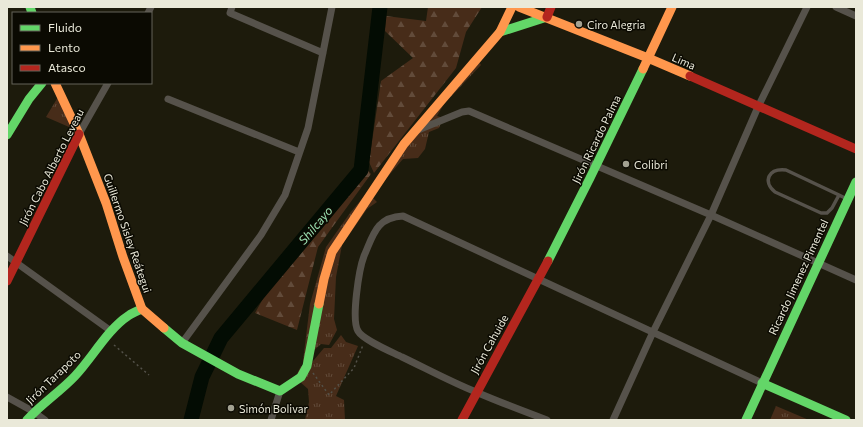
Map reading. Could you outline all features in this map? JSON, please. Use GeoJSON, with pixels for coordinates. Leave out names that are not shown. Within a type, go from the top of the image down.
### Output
{"type":"FeatureCollection","features":[{"type":"Feature","properties":{"kind":"street"},"geometry":{"type":"LineString","coordinates":[[182,343],[261,235],[285,195],[308,128],[332,7]]}},
{"type":"Feature","properties":{"kind":"street"},"geometry":{"type":"LineString","coordinates":[[271,420],[280,391],[301,377],[307,366],[324,279],[332,252],[404,144],[500,32],[512,7]]}},
{"type":"Feature","properties":{"kind":"street","name":"Lima"},"geometry":{"type":"LineString","coordinates":[[519,7],[648,58],[856,149]]}},
{"type":"Feature","properties":{"kind":"street"},"geometry":{"type":"LineString","coordinates":[[500,32],[547,17],[551,7]]}},
{"type":"Feature","properties":{"kind":"street","name":"Jirón Ricardo Palma"},"geometry":{"type":"LineString","coordinates":[[538,280],[596,166],[672,7]]}},
{"type":"Feature","properties":{"kind":"street"},"geometry":{"type":"LineString","coordinates":[[613,420],[653,332],[711,215],[758,107],[807,7]]}},
{"type":"Feature","properties":{"kind":"street"},"geometry":{"type":"LineString","coordinates":[[836,7],[856,16]]}},
{"type":"Feature","properties":{"kind":"street"},"geometry":{"type":"LineString","coordinates":[[231,10],[323,53]]}},
{"type":"Feature","properties":{"kind":"street"},"geometry":{"type":"LineString","coordinates":[[7,135],[29,99],[41,84]]}},
{"type":"Feature","properties":{"kind":"street","name":"Guillermo Sisley Reátegui"},"geometry":{"type":"LineString","coordinates":[[55,84],[79,134],[106,203],[123,257],[142,309],[182,343],[238,374],[280,391]]}},
{"type":"Feature","properties":{"kind":"street","name":"Jirón Cabo Alberto Leveau"},"geometry":{"type":"LineString","coordinates":[[7,281],[79,134],[107,84]]}},
{"type":"Feature","properties":{"kind":"street"},"geometry":{"type":"LineString","coordinates":[[168,99],[299,152]]}},
{"type":"Feature","properties":{"kind":"street"},"geometry":{"type":"LineString","coordinates":[[416,131],[462,112],[469,111],[711,215],[856,280]]}},
{"type":"Feature","properties":{"kind":"street","name":"Ricardo Jimenez Pimentel"},"geometry":{"type":"LineString","coordinates":[[746,420],[856,182]]}},
{"type":"Feature","properties":{"kind":"street"},"geometry":{"type":"LineString","coordinates":[[547,420],[476,392],[381,346],[359,333],[356,327],[356,306],[362,262],[375,232],[384,220],[393,216],[402,216],[762,383],[846,420]]}},
{"type":"Feature","properties":{"kind":"street"},"geometry":{"type":"LineString","coordinates":[[7,256],[108,335]]}},
{"type":"Feature","properties":{"kind":"street","name":"Jirón Cahuide"},"geometry":{"type":"LineString","coordinates":[[462,420],[538,280]]}},
{"type":"Feature","properties":{"kind":"street","name":"Jirón Tarapoto"},"geometry":{"type":"LineString","coordinates":[[27,420],[75,376],[108,335],[128,316],[142,309]]}},
{"type":"Feature","properties":{"kind":"street"},"geometry":{"type":"LineString","coordinates":[[7,397],[45,420]]}},
{"type":"Feature","properties":{"kind":"lane"},"geometry":{"type":"LineString","coordinates":[[839,195],[832,208],[827,212],[821,213],[775,192],[770,187],[768,181],[771,172],[777,169],[786,170],[848,199]]}},
{"type":"Feature","properties":{"kind":"path"},"geometry":{"type":"LineString","coordinates":[[108,335],[150,375]]}},
{"type":"Feature","properties":{"kind":"path"},"geometry":{"type":"LineString","coordinates":[[307,366],[329,395],[354,368],[364,344]]}},
{"type":"Feature","properties":{"kind":"green space"},"geometry":{"type":"Polygon","coordinates":[[[428,7],[482,7],[466,32],[456,68],[374,173],[369,162],[381,81],[413,58],[385,31],[386,16],[426,21],[428,7]]]}},
{"type":"Feature","properties":{"kind":"green space"},"geometry":{"type":"Polygon","coordinates":[[[478,61],[481,65],[444,104],[437,116],[443,118],[439,128],[429,132],[425,149],[418,158],[403,159],[371,196],[377,202],[367,209],[342,245],[336,277],[334,319],[337,330],[329,345],[321,344],[311,353],[306,364],[303,361],[310,304],[326,247],[350,213],[478,61]]]}},
{"type":"Feature","properties":{"kind":"green space"},"geometry":{"type":"Polygon","coordinates":[[[61,92],[76,130],[46,117],[61,92]]]}},
{"type":"Feature","properties":{"kind":"green space"},"geometry":{"type":"Polygon","coordinates":[[[366,168],[371,174],[318,247],[297,330],[255,313],[269,288],[336,209],[366,168]]]}},
{"type":"Feature","properties":{"kind":"green space"},"geometry":{"type":"Polygon","coordinates":[[[341,335],[346,342],[358,346],[336,396],[344,400],[345,420],[305,420],[309,402],[308,389],[299,381],[297,374],[301,366],[308,367],[324,348],[331,348],[341,335]]]}},
{"type":"Feature","properties":{"kind":"green space"},"geometry":{"type":"Polygon","coordinates":[[[776,406],[809,420],[770,420],[776,406]]]}},
{"type":"Feature","properties":{"kind":"waterway","name":"Shilcayo"},"geometry":{"type":"LineString","coordinates":[[191,420],[202,377],[221,338],[361,170],[380,7]]}},
{"type":"Feature","properties":{"kind":"traffic: fast"},"geometry":{"type":"LineString","coordinates":[[30,7],[32,12]]}},
{"type":"Feature","properties":{"kind":"traffic: fast"},"geometry":{"type":"LineString","coordinates":[[500,32],[547,17]]}},
{"type":"Feature","properties":{"kind":"traffic: fast"},"geometry":{"type":"LineString","coordinates":[[548,261],[643,69]]}},
{"type":"Feature","properties":{"kind":"traffic: fast"},"geometry":{"type":"LineString","coordinates":[[7,135],[29,99],[41,84]]}},
{"type":"Feature","properties":{"kind":"traffic: fast"},"geometry":{"type":"LineString","coordinates":[[746,420],[856,182]]}},
{"type":"Feature","properties":{"kind":"traffic: fast"},"geometry":{"type":"LineString","coordinates":[[164,328],[182,343],[238,374],[280,391],[301,377],[307,366],[319,304]]}},
{"type":"Feature","properties":{"kind":"traffic: fast"},"geometry":{"type":"LineString","coordinates":[[27,420],[75,376],[114,328],[130,315],[142,309]]}},
{"type":"Feature","properties":{"kind":"traffic: fast"},"geometry":{"type":"LineString","coordinates":[[762,383],[846,420]]}},
{"type":"Feature","properties":{"kind":"traffic: slow"},"geometry":{"type":"LineString","coordinates":[[319,304],[324,279],[332,252],[404,144],[500,32],[512,7]]}},
{"type":"Feature","properties":{"kind":"traffic: slow"},"geometry":{"type":"LineString","coordinates":[[519,7],[690,76]]}},
{"type":"Feature","properties":{"kind":"traffic: slow"},"geometry":{"type":"LineString","coordinates":[[643,69],[672,7]]}},
{"type":"Feature","properties":{"kind":"traffic: slow"},"geometry":{"type":"LineString","coordinates":[[55,84],[79,134],[106,203],[123,257],[142,309],[164,328]]}},
{"type":"Feature","properties":{"kind":"traffic: jam"},"geometry":{"type":"LineString","coordinates":[[547,17],[551,7]]}},
{"type":"Feature","properties":{"kind":"traffic: jam"},"geometry":{"type":"LineString","coordinates":[[690,76],[856,149]]}},
{"type":"Feature","properties":{"kind":"traffic: jam"},"geometry":{"type":"LineString","coordinates":[[7,281],[79,134]]}},
{"type":"Feature","properties":{"kind":"traffic: jam"},"geometry":{"type":"LineString","coordinates":[[462,420],[548,261]]}},
{"type":"Feature","properties":{"kind":"place","name":"Ciro Alegria"},"geometry":{"type":"Point","coordinates":[579,24]}},
{"type":"Feature","properties":{"kind":"place","name":"Colibri"},"geometry":{"type":"Point","coordinates":[626,164]}},
{"type":"Feature","properties":{"kind":"place","name":"Simón Bolivar"},"geometry":{"type":"Point","coordinates":[231,408]}}]}
